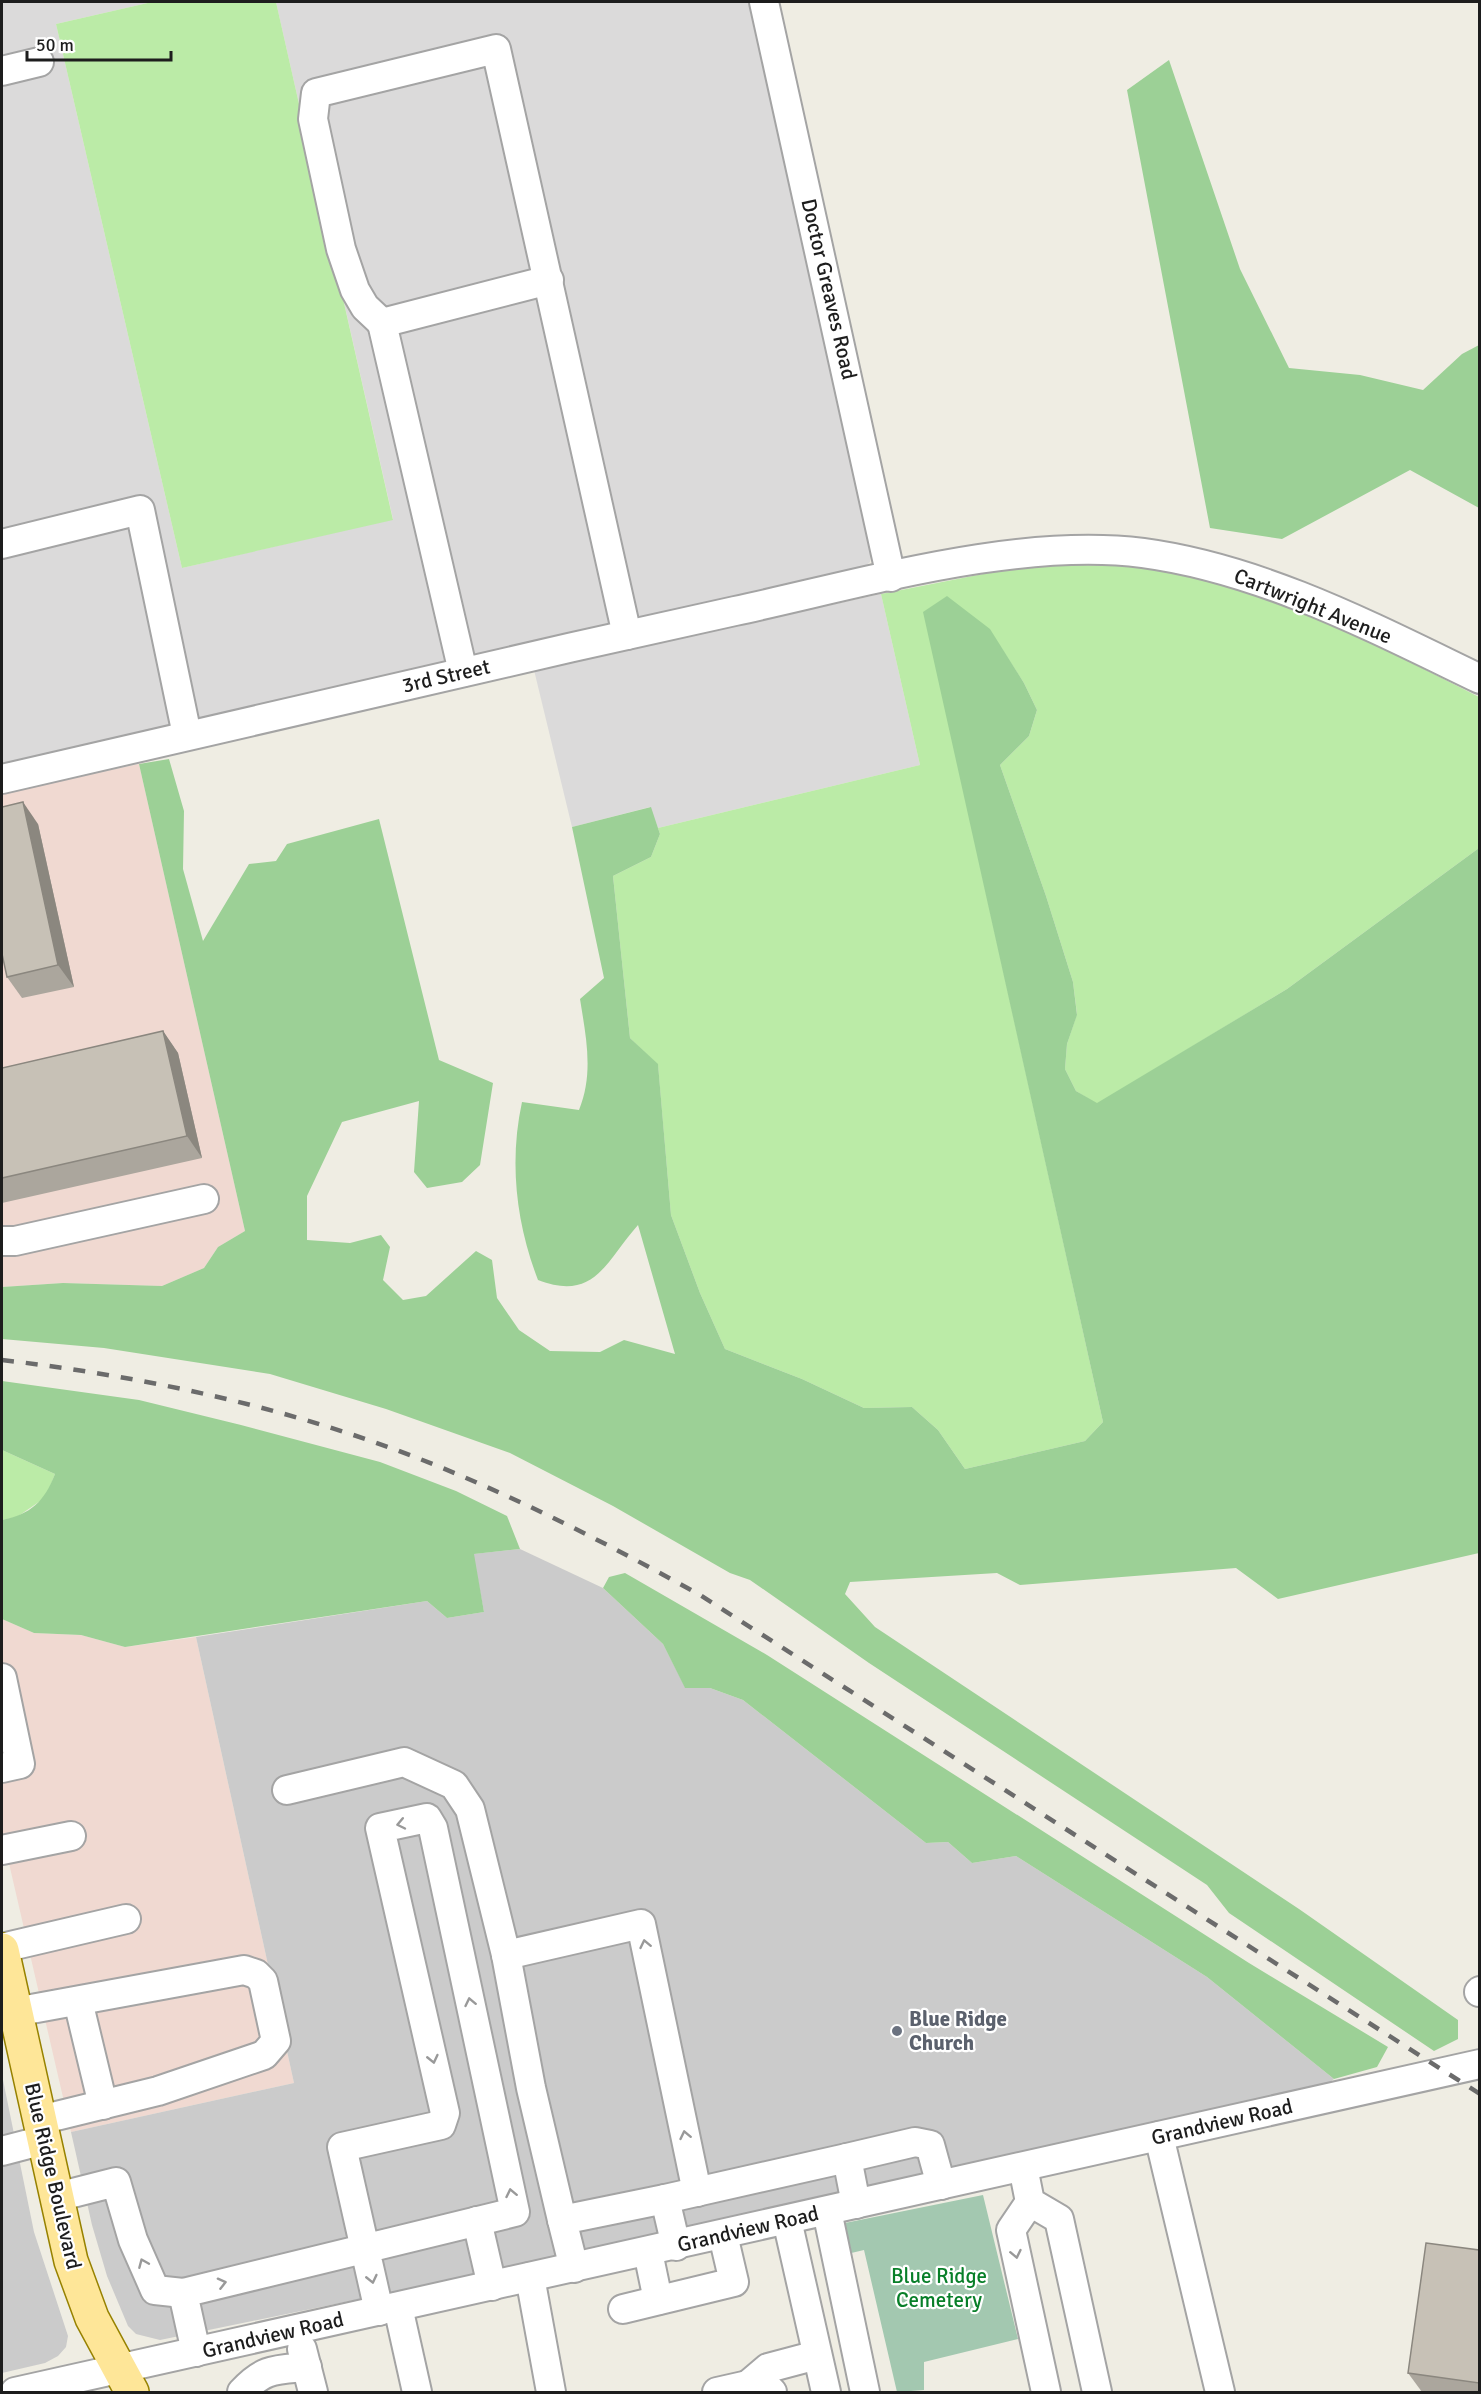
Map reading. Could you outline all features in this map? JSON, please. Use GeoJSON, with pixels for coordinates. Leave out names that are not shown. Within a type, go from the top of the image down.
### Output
{"type":"FeatureCollection","features":[{"type":"Feature","properties":{"kind":"main road","name":"Blue Ridge Boulevard"},"geometry":{"type":"LineString","coordinates":[[2,1949],[71,2262],[92,2318],[125,2381]]}},
{"type":"Feature","properties":{"kind":"street","name":"Doctor Greaves Road"},"geometry":{"type":"LineString","coordinates":[[764,2],[891,577]]}},
{"type":"Feature","properties":{"kind":"street"},"geometry":{"type":"LineString","coordinates":[[463,672],[382,323],[365,307],[355,290],[341,249],[313,119],[316,93],[496,49],[627,635]]}},
{"type":"Feature","properties":{"kind":"street"},"geometry":{"type":"LineString","coordinates":[[2,71],[39,62]]}},
{"type":"Feature","properties":{"kind":"street"},"geometry":{"type":"LineString","coordinates":[[382,323],[549,280]]}},
{"type":"Feature","properties":{"kind":"street"},"geometry":{"type":"LineString","coordinates":[[2,544],[140,510],[187,735]]}},
{"type":"Feature","properties":{"kind":"street","name":"Cartwright Avenue"},"geometry":{"type":"LineString","coordinates":[[891,577],[1033,552],[1095,550],[1139,553],[1185,560],[1277,586],[1479,679]]}},
{"type":"Feature","properties":{"kind":"street","name":"3rd Street"},"geometry":{"type":"LineString","coordinates":[[2,779],[463,672],[891,577]]}},
{"type":"Feature","properties":{"kind":"street"},"geometry":{"type":"LineString","coordinates":[[2,1241],[15,1241],[204,1199]]}},
{"type":"Feature","properties":{"kind":"street"},"geometry":{"type":"LineString","coordinates":[[2,1678],[20,1764],[2,1768]]}},
{"type":"Feature","properties":{"kind":"street"},"geometry":{"type":"LineString","coordinates":[[287,1790],[404,1762],[454,1785],[470,1809],[506,1955],[531,2088],[574,2268]]}},
{"type":"Feature","properties":{"kind":"street"},"geometry":{"type":"LineString","coordinates":[[57,2196],[116,2182],[133,2240],[155,2290],[183,2293],[365,2248],[515,2212],[433,1828],[427,1818],[380,1828],[445,2113],[441,2125],[342,2147],[365,2248],[389,2309],[417,2392]]}},
{"type":"Feature","properties":{"kind":"street"},"geometry":{"type":"LineString","coordinates":[[2,1850],[71,1836]]}},
{"type":"Feature","properties":{"kind":"street"},"geometry":{"type":"LineString","coordinates":[[441,1864],[482,1855]]}},
{"type":"Feature","properties":{"kind":"street"},"geometry":{"type":"LineString","coordinates":[[2,1949],[126,1919]]}},
{"type":"Feature","properties":{"kind":"street"},"geometry":{"type":"LineString","coordinates":[[506,1955],[641,1924],[697,2192]]}},
{"type":"Feature","properties":{"kind":"street"},"geometry":{"type":"LineString","coordinates":[[2,2151],[42,2130],[103,2105],[158,2091],[264,2055],[276,2041],[263,1981],[256,1974],[244,1970],[15,2012]]}},
{"type":"Feature","properties":{"kind":"street"},"geometry":{"type":"LineString","coordinates":[[78,2001],[103,2105]]}},
{"type":"Feature","properties":{"kind":"street","name":"Grandview Road"},"geometry":{"type":"LineString","coordinates":[[15,2392],[125,2381],[196,2352],[1479,2064]]}},
{"type":"Feature","properties":{"kind":"street"},"geometry":{"type":"LineString","coordinates":[[490,2097],[531,2088]]}},
{"type":"Feature","properties":{"kind":"street"},"geometry":{"type":"LineString","coordinates":[[1159,2136],[1220,2392]]}},
{"type":"Feature","properties":{"kind":"street"},"geometry":{"type":"LineString","coordinates":[[562,2220],[915,2142],[930,2145],[940,2185]]}},
{"type":"Feature","properties":{"kind":"street"},"geometry":{"type":"LineString","coordinates":[[847,2158],[856,2204]]}},
{"type":"Feature","properties":{"kind":"street"},"geometry":{"type":"LineString","coordinates":[[1023,2167],[1030,2202],[1011,2230],[1046,2392]]}},
{"type":"Feature","properties":{"kind":"street"},"geometry":{"type":"LineString","coordinates":[[665,2199],[676,2246]]}},
{"type":"Feature","properties":{"kind":"street"},"geometry":{"type":"LineString","coordinates":[[1030,2202],[1059,2219],[1097,2392]]}},
{"type":"Feature","properties":{"kind":"street"},"geometry":{"type":"LineString","coordinates":[[827,2211],[865,2392]]}},
{"type":"Feature","properties":{"kind":"street"},"geometry":{"type":"LineString","coordinates":[[787,2220],[826,2392]]}},
{"type":"Feature","properties":{"kind":"street"},"geometry":{"type":"LineString","coordinates":[[477,2221],[492,2286]]}},
{"type":"Feature","properties":{"kind":"street"},"geometry":{"type":"LineString","coordinates":[[623,2309],[734,2282],[723,2235]]}},
{"type":"Feature","properties":{"kind":"street"},"geometry":{"type":"LineString","coordinates":[[648,2252],[658,2300]]}},
{"type":"Feature","properties":{"kind":"street"},"geometry":{"type":"LineString","coordinates":[[530,2277],[551,2392]]}},
{"type":"Feature","properties":{"kind":"street"},"geometry":{"type":"LineString","coordinates":[[183,2293],[196,2352]]}},
{"type":"Feature","properties":{"kind":"street"},"geometry":{"type":"LineString","coordinates":[[242,2392],[256,2376],[269,2370],[310,2380],[297,2330]]}},
{"type":"Feature","properties":{"kind":"street"},"geometry":{"type":"LineString","coordinates":[[717,2392],[760,2389],[768,2368],[817,2355]]}},
{"type":"Feature","properties":{"kind":"shaded area"},"geometry":{"type":"Polygon","coordinates":[[[2,2],[152,2],[56,24],[182,568],[393,519],[276,2],[748,2],[872,546],[870,562],[858,573],[2,766],[2,2]]]}},
{"type":"Feature","properties":{"kind":"shaded area"},"geometry":{"type":"Polygon","coordinates":[[[881,594],[920,765],[658,828],[650,807],[572,827],[534,670],[881,594]]]}},
{"type":"Feature","properties":{"kind":"shaded area"},"geometry":{"type":"Polygon","coordinates":[[[139,764],[245,1231],[218,1247],[204,1268],[162,1286],[63,1283],[2,1287],[2,793],[139,764]]]}},
{"type":"Feature","properties":{"kind":"shaded area"},"geometry":{"type":"Polygon","coordinates":[[[520,1549],[603,1588],[663,1644],[685,1687],[710,1688],[743,1700],[926,1843],[948,1842],[972,1863],[1016,1856],[1207,1977],[1334,2079],[1327,2084],[583,2253],[160,2340],[136,2334],[128,2326],[107,2276],[92,2225],[71,2132],[294,2083],[196,1637],[427,1601],[447,1618],[484,1612],[473,1554],[520,1549]]]}},
{"type":"Feature","properties":{"kind":"shaded area"},"geometry":{"type":"Polygon","coordinates":[[[2,1619],[34,1633],[81,1635],[125,1647],[196,1637],[294,2083],[71,2132],[2,1833],[2,1619]]]}},
{"type":"Feature","properties":{"kind":"shaded area"},"geometry":{"type":"Polygon","coordinates":[[[2,2075],[34,2232],[68,2336],[66,2347],[58,2356],[45,2363],[2,2373],[2,2075]]]}},
{"type":"Feature","properties":{"kind":"green space"},"geometry":{"type":"Polygon","coordinates":[[[152,2],[276,2],[393,520],[182,568],[56,24],[152,2]]]}},
{"type":"Feature","properties":{"kind":"green space"},"geometry":{"type":"Polygon","coordinates":[[[1169,60],[1240,269],[1289,368],[1360,375],[1423,390],[1462,354],[1479,345],[1479,508],[1410,470],[1282,539],[1210,528],[1127,90],[1169,60]]]}},
{"type":"Feature","properties":{"kind":"green space"},"geometry":{"type":"Polygon","coordinates":[[[1060,565],[1151,569],[1195,577],[1237,589],[1279,603],[1361,638],[1479,697],[1479,848],[1287,989],[1097,1104],[1076,1091],[1065,1069],[1067,1044],[1077,1014],[1073,982],[1046,896],[1000,765],[1029,736],[1037,710],[1024,683],[989,629],[924,612],[1103,1422],[1085,1441],[965,1469],[938,1430],[912,1407],[864,1408],[802,1379],[725,1349],[700,1293],[671,1215],[658,1065],[630,1038],[613,876],[651,857],[660,834],[658,828],[920,765],[881,594],[993,572],[1060,565]]]}},
{"type":"Feature","properties":{"kind":"green space"},"geometry":{"type":"Polygon","coordinates":[[[947,596],[990,629],[1024,683],[1037,710],[1029,736],[1000,765],[1046,896],[1073,982],[1077,1015],[1067,1044],[1065,1069],[1076,1091],[1097,1103],[1287,989],[1479,848],[1479,1553],[1278,1599],[1236,1568],[1020,1585],[997,1573],[850,1582],[845,1594],[875,1627],[1299,1909],[1458,2020],[1458,2039],[1434,2051],[1229,1913],[1207,1885],[869,1663],[750,1580],[730,1573],[613,1506],[510,1453],[386,1409],[270,1374],[104,1348],[2,1339],[2,1287],[63,1283],[162,1286],[204,1268],[218,1247],[245,1231],[139,764],[169,759],[184,811],[183,869],[203,941],[249,864],[276,861],[287,844],[379,819],[439,1060],[493,1083],[480,1165],[462,1182],[427,1188],[414,1172],[419,1101],[342,1122],[307,1196],[307,1240],[350,1243],[381,1235],[390,1247],[383,1280],[403,1300],[426,1296],[476,1251],[492,1260],[497,1298],[519,1330],[550,1351],[600,1352],[624,1340],[675,1354],[638,1225],[607,1264],[586,1282],[573,1286],[538,1280],[524,1237],[516,1170],[516,1147],[522,1102],[579,1110],[584,1096],[587,1069],[580,999],[604,978],[572,827],[651,807],[660,834],[651,857],[613,876],[630,1038],[658,1064],[671,1215],[700,1293],[725,1349],[802,1379],[864,1408],[912,1407],[938,1430],[965,1469],[1085,1441],[1103,1422],[923,612],[947,596]]]}},
{"type":"Feature","properties":{"kind":"green space"},"geometry":{"type":"Polygon","coordinates":[[[2,1381],[139,1400],[380,1462],[456,1491],[507,1516],[520,1549],[474,1554],[484,1612],[447,1618],[427,1601],[125,1647],[81,1635],[34,1633],[2,1619],[2,1520],[21,1514],[35,1505],[46,1492],[55,1474],[2,1450],[2,1381]]]}},
{"type":"Feature","properties":{"kind":"green space"},"geometry":{"type":"Polygon","coordinates":[[[2,1450],[55,1474],[46,1497],[17,1517],[2,1520],[2,1450]]]}},
{"type":"Feature","properties":{"kind":"green space"},"geometry":{"type":"Polygon","coordinates":[[[625,1573],[767,1655],[1249,1963],[1388,2047],[1377,2067],[1334,2079],[1207,1977],[1016,1856],[972,1863],[948,1842],[926,1843],[743,1700],[710,1688],[685,1688],[663,1644],[603,1588],[609,1577],[625,1573]]]}},
{"type":"Feature","properties":{"kind":"green space","name":"Blue Ridge Cemetery"},"geometry":{"type":"Polygon","coordinates":[[[983,2195],[1018,2339],[924,2362],[924,2390],[897,2392],[864,2250],[847,2254],[840,2224],[983,2195]]]}},
{"type":"Feature","properties":{"kind":"building"},"geometry":{"type":"Polygon","coordinates":[[[23,802],[58,965],[7,977],[2,954],[2,807],[23,802]]]}},
{"type":"Feature","properties":{"kind":"building"},"geometry":{"type":"Polygon","coordinates":[[[163,1031],[187,1136],[2,1178],[2,1068],[163,1031]]]}},
{"type":"Feature","properties":{"kind":"building"},"geometry":{"type":"Polygon","coordinates":[[[1426,2243],[1479,2250],[1479,2383],[1408,2373],[1426,2243]]]}},
{"type":"Feature","properties":{"kind":"railway"},"geometry":{"type":"LineString","coordinates":[[2,1360],[177,1388],[292,1416],[404,1453],[521,1502],[700,1595],[1480,2094]]}},
{"type":"Feature","properties":{"kind":"place","name":"Blue Ridge Church"},"geometry":{"type":"Point","coordinates":[897,2031]}}]}
